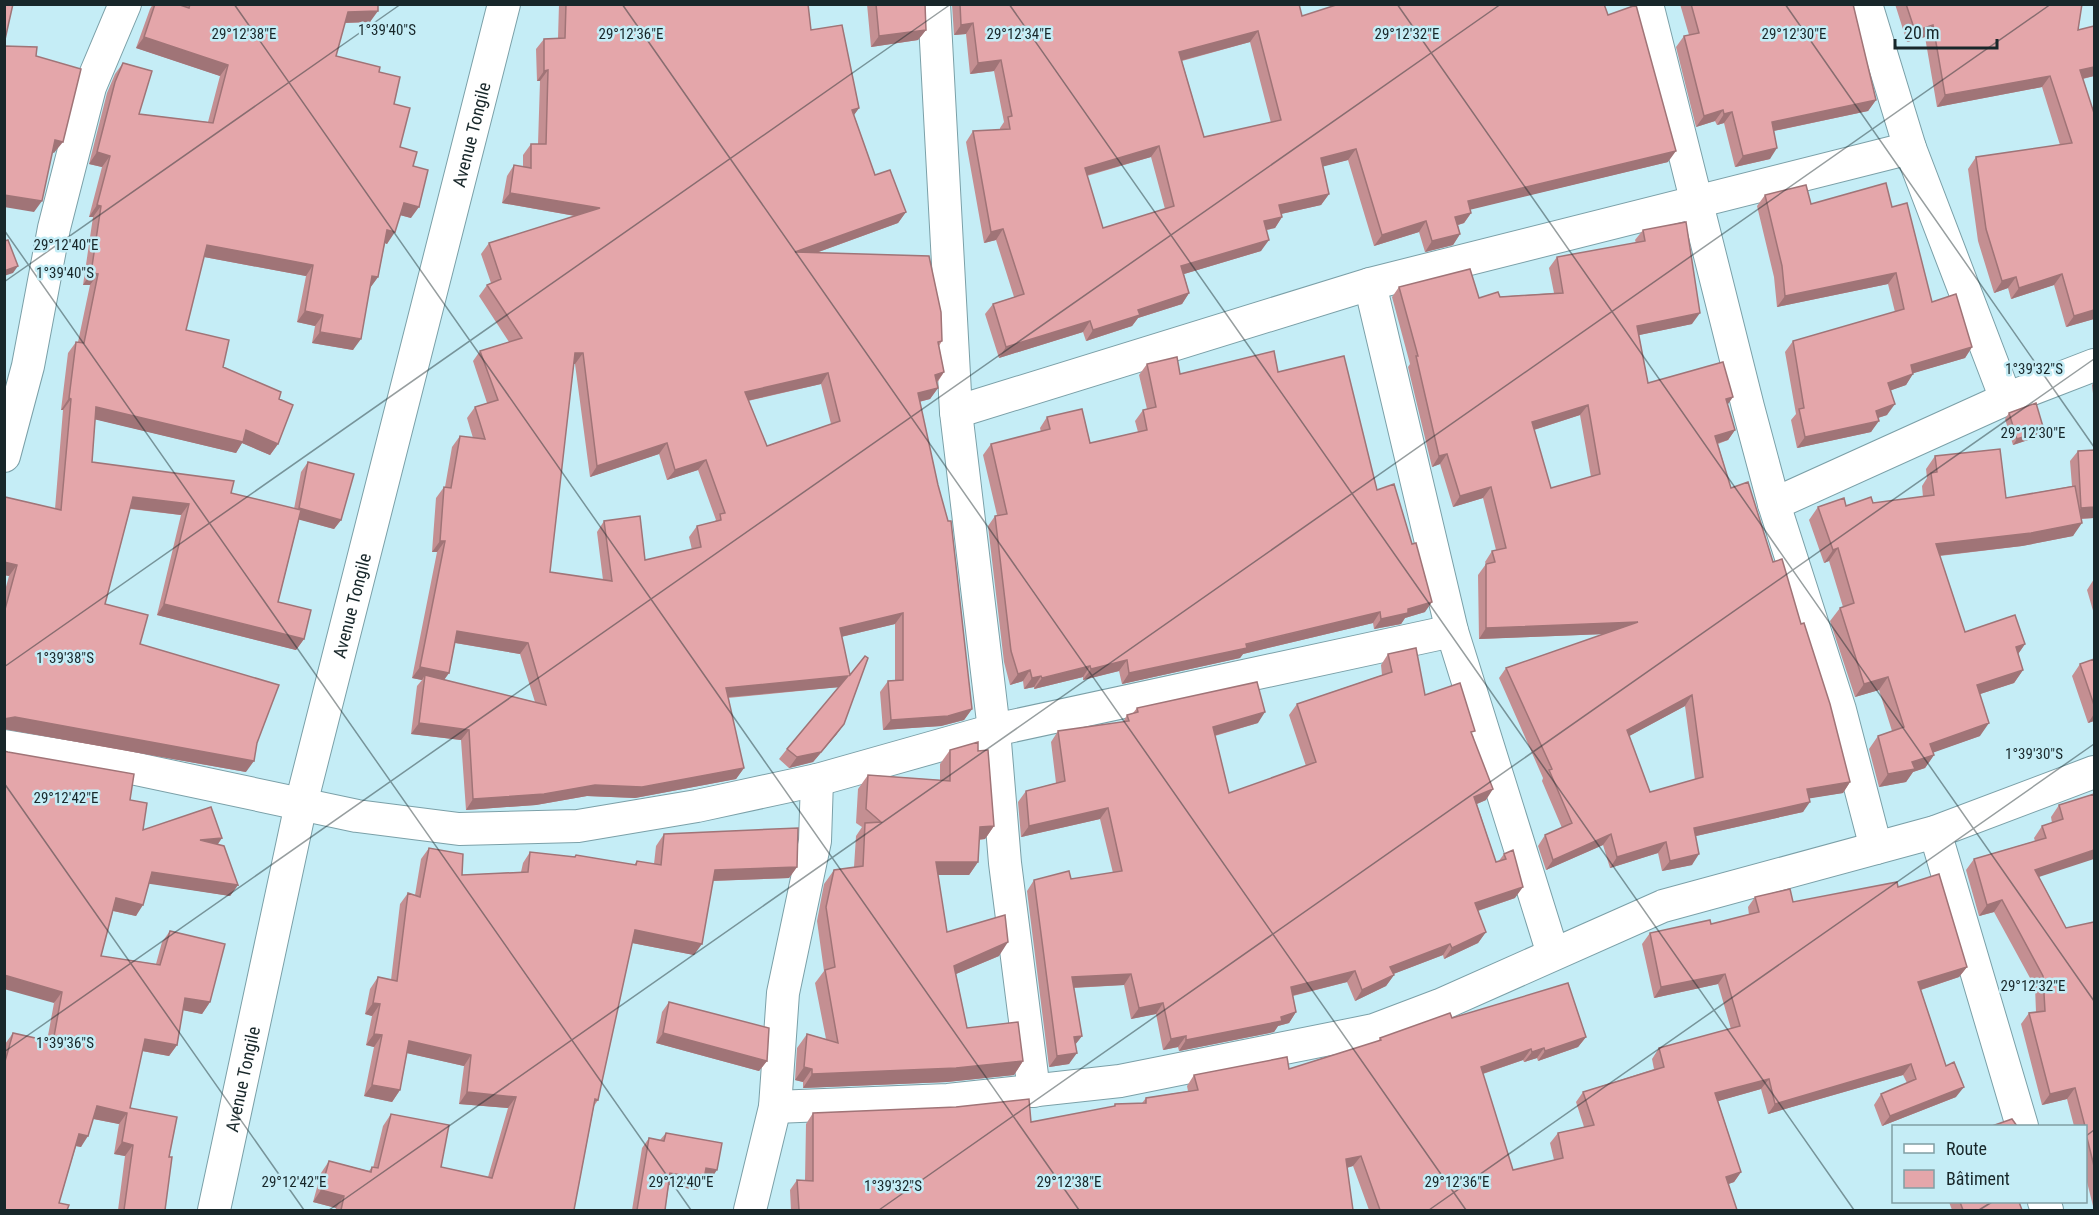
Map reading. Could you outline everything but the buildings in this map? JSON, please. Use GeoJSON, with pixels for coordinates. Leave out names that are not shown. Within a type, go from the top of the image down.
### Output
{"type":"FeatureCollection","features":[{"type":"Feature","properties":{"kind":"street"},"geometry":{"type":"LineString","coordinates":[[4,456],[16,369],[90,87],[125,4]]}},
{"type":"Feature","properties":{"kind":"street","name":"Avenue Tongile"},"geometry":{"type":"LineString","coordinates":[[214,1210],[302,804],[504,4]]}},
{"type":"Feature","properties":{"kind":"street"},"geometry":{"type":"LineString","coordinates":[[934,4],[956,412],[994,730],[1005,863],[1034,1091]]}},
{"type":"Feature","properties":{"kind":"street"},"geometry":{"type":"LineString","coordinates":[[1647,4],[1695,201],[1774,504],[1840,710],[1876,848]]}},
{"type":"Feature","properties":{"kind":"street"},"geometry":{"type":"LineString","coordinates":[[1866,4],[1910,148],[2006,399]]}},
{"type":"Feature","properties":{"kind":"street"},"geometry":{"type":"LineString","coordinates":[[956,412],[1370,284],[1910,148]]}},
{"type":"Feature","properties":{"kind":"street"},"geometry":{"type":"LineString","coordinates":[[1370,284],[1452,631],[1553,954]]}},
{"type":"Feature","properties":{"kind":"street"},"geometry":{"type":"LineString","coordinates":[[1774,504],[2006,399],[2094,364]]}},
{"type":"Feature","properties":{"kind":"street"},"geometry":{"type":"LineString","coordinates":[[4,746],[113,764],[357,816],[459,829],[578,826],[697,806],[817,780],[994,730],[1452,631]]}},
{"type":"Feature","properties":{"kind":"street"},"geometry":{"type":"LineString","coordinates":[[775,1107],[948,1100],[1120,1081],[1374,1030],[1440,1005],[1663,906],[1935,832],[2094,772]]}},
{"type":"Feature","properties":{"kind":"street"},"geometry":{"type":"LineString","coordinates":[[750,1210],[775,1107],[783,993],[815,841],[817,780]]}},
{"type":"Feature","properties":{"kind":"street"},"geometry":{"type":"LineString","coordinates":[[1935,832],[2022,1125]]}}]}
